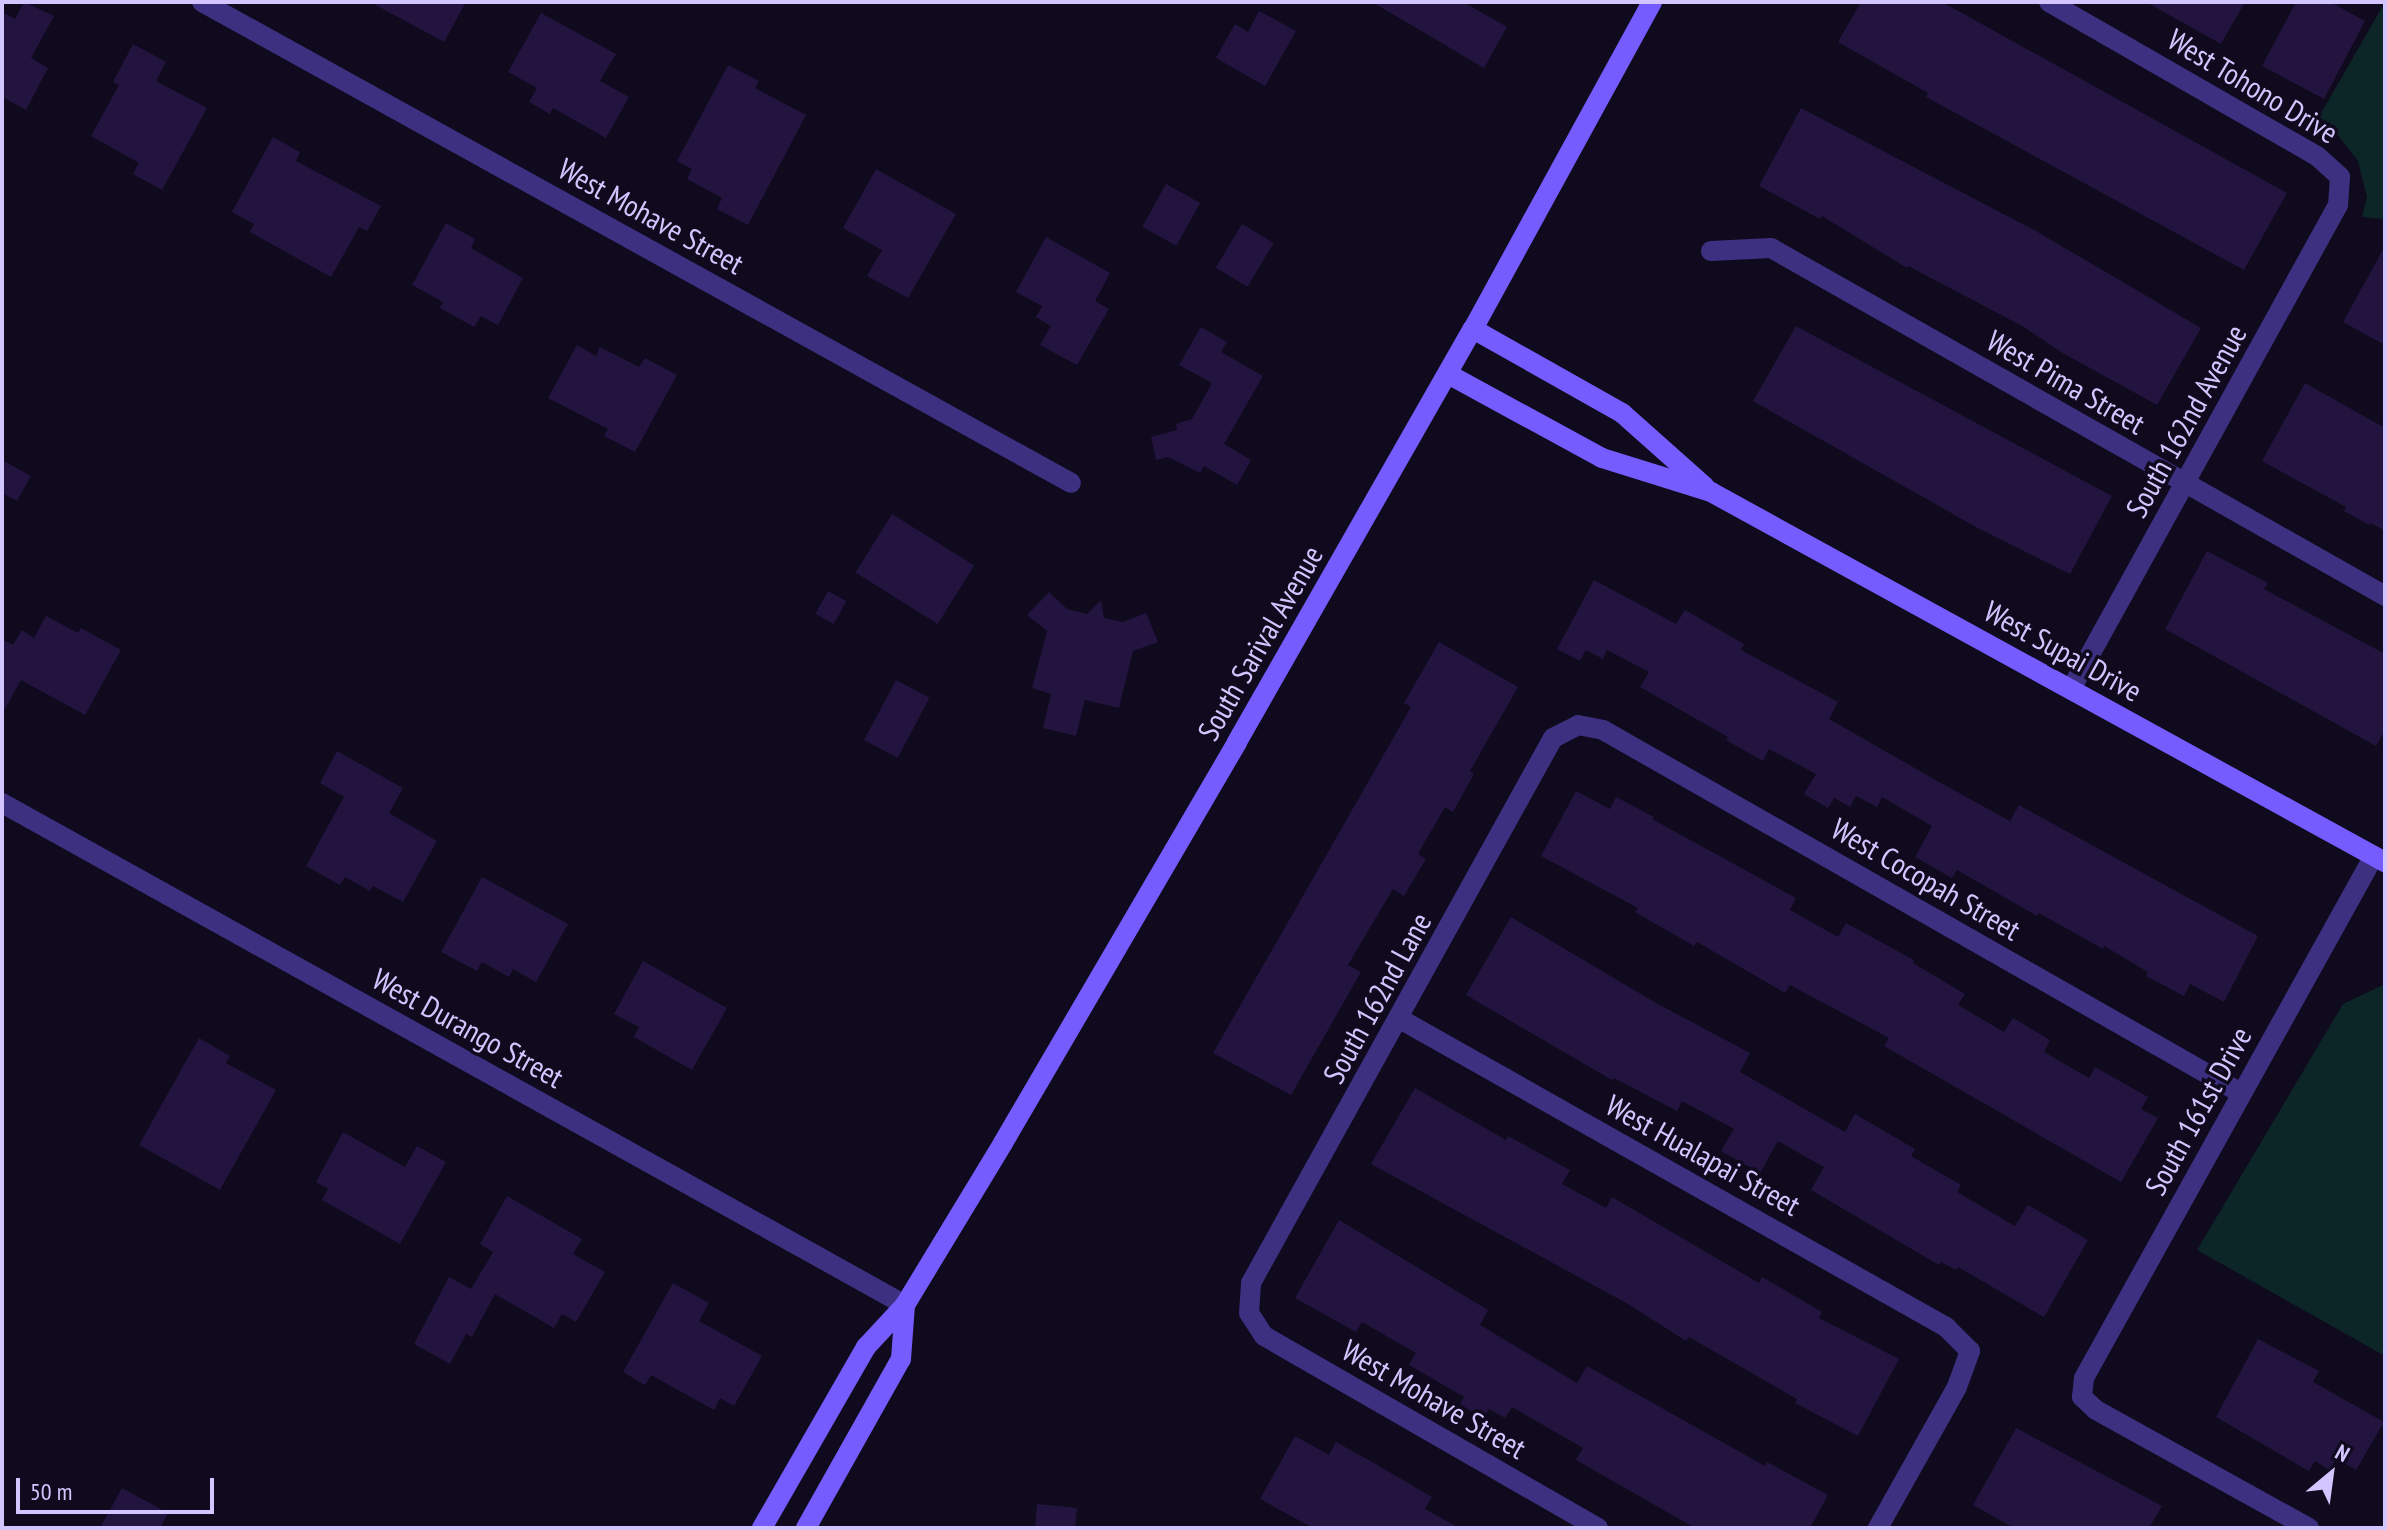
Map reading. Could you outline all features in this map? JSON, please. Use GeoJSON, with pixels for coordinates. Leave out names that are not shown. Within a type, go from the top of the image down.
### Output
{"type":"FeatureCollection","features":[{"type":"Feature","properties":{"kind":"main road","name":"South Sarival Avenue"},"geometry":{"type":"LineString","coordinates":[[762,1528],[866,1347],[905,1305],[1206,796],[1448,374],[1652,2]]}},
{"type":"Feature","properties":{"kind":"main road","name":"West Supai Drive"},"geometry":{"type":"LineString","coordinates":[[1473,329],[1622,413],[1711,492]]}},
{"type":"Feature","properties":{"kind":"main road","name":"West Supai Drive"},"geometry":{"type":"LineString","coordinates":[[1448,374],[1602,458],[1711,492],[2379,859]]}},
{"type":"Feature","properties":{"kind":"main road","name":"South Sarival Avenue"},"geometry":{"type":"LineString","coordinates":[[806,1528],[901,1359],[905,1305]]}},
{"type":"Feature","properties":{"kind":"street","name":"West Mohave Street"},"geometry":{"type":"LineString","coordinates":[[202,2],[1071,483]]}},
{"type":"Feature","properties":{"kind":"street","name":"West Tohono Drive"},"geometry":{"type":"LineString","coordinates":[[2049,2],[2317,156],[2340,177]]}},
{"type":"Feature","properties":{"kind":"street","name":"South 162nd Avenue"},"geometry":{"type":"LineString","coordinates":[[2071,689],[2338,205],[2340,177]]}},
{"type":"Feature","properties":{"kind":"street","name":"West Pima Street"},"geometry":{"type":"LineString","coordinates":[[1711,251],[1771,248],[2385,596]]}},
{"type":"Feature","properties":{"kind":"street","name":"South 162nd Lane"},"geometry":{"type":"LineString","coordinates":[[1249,1313],[1251,1283],[1553,738],[1578,725]]}},
{"type":"Feature","properties":{"kind":"street","name":"West Cocopah Street"},"geometry":{"type":"LineString","coordinates":[[1578,725],[1603,730],[2241,1093]]}},
{"type":"Feature","properties":{"kind":"street","name":"West Durango Street"},"geometry":{"type":"LineString","coordinates":[[2,803],[905,1305]]}},
{"type":"Feature","properties":{"kind":"street","name":"South 161st Drive"},"geometry":{"type":"LineString","coordinates":[[2309,1528],[2096,1410],[2082,1397],[2084,1378],[2241,1093],[2379,859]]}},
{"type":"Feature","properties":{"kind":"street","name":"West Hualapai Street"},"geometry":{"type":"LineString","coordinates":[[1400,1019],[1946,1327],[1970,1351],[1957,1387],[1878,1528]]}},
{"type":"Feature","properties":{"kind":"street","name":"West Mohave Street"},"geometry":{"type":"LineString","coordinates":[[1249,1313],[1264,1336],[1598,1528]]}},
{"type":"Feature","properties":{"kind":"green space"},"geometry":{"type":"Polygon","coordinates":[[[2385,2],[2385,219],[2362,217],[2367,197],[2358,161],[2337,134],[2316,122],[2385,2]]]}},
{"type":"Feature","properties":{"kind":"green space"},"geometry":{"type":"Polygon","coordinates":[[[2385,984],[2385,1356],[2197,1250],[2343,1004],[2385,984]]]}},
{"type":"Feature","properties":{"kind":"building"},"geometry":{"type":"Polygon","coordinates":[[[24,2],[54,16],[31,58],[48,68],[26,110],[2,97],[2,12],[15,19],[24,2]]]}},
{"type":"Feature","properties":{"kind":"building"},"geometry":{"type":"Polygon","coordinates":[[[370,2],[466,2],[444,42],[370,2]]]}},
{"type":"Feature","properties":{"kind":"building"},"geometry":{"type":"Polygon","coordinates":[[[1372,2],[1463,2],[1507,27],[1484,68],[1372,2]]]}},
{"type":"Feature","properties":{"kind":"building"},"geometry":{"type":"Polygon","coordinates":[[[1861,2],[1942,2],[2287,193],[2244,270],[1926,97],[1928,93],[1838,42],[1861,2]]]}},
{"type":"Feature","properties":{"kind":"building"},"geometry":{"type":"Polygon","coordinates":[[[2146,2],[2245,2],[2221,44],[2146,2]]]}},
{"type":"Feature","properties":{"kind":"building"},"geometry":{"type":"Polygon","coordinates":[[[2296,2],[2330,2],[2365,21],[2324,99],[2262,66],[2296,2]]]}},
{"type":"Feature","properties":{"kind":"building"},"geometry":{"type":"Polygon","coordinates":[[[1259,11],[1296,31],[1265,86],[1216,58],[1235,24],[1248,32],[1259,11]]]}},
{"type":"Feature","properties":{"kind":"building"},"geometry":{"type":"Polygon","coordinates":[[[541,13],[616,54],[600,81],[629,97],[606,138],[553,108],[550,114],[529,102],[537,88],[508,72],[541,13]]]}},
{"type":"Feature","properties":{"kind":"building"},"geometry":{"type":"Polygon","coordinates":[[[133,44],[166,62],[156,81],[207,108],[162,190],[133,174],[139,163],[91,136],[119,85],[113,82],[133,44]]]}},
{"type":"Feature","properties":{"kind":"building"},"geometry":{"type":"Polygon","coordinates":[[[728,65],[759,81],[755,88],[806,115],[748,225],[717,209],[722,198],[687,179],[692,169],[677,161],[728,65]]]}},
{"type":"Feature","properties":{"kind":"building"},"geometry":{"type":"Polygon","coordinates":[[[1801,108],[2036,231],[2201,328],[2157,405],[2061,352],[2024,327],[1907,268],[1822,216],[1820,219],[1759,186],[1801,108]]]}},
{"type":"Feature","properties":{"kind":"building"},"geometry":{"type":"Polygon","coordinates":[[[273,137],[300,152],[296,161],[381,206],[367,231],[359,227],[331,277],[250,232],[254,224],[232,212],[273,137]]]}},
{"type":"Feature","properties":{"kind":"building"},"geometry":{"type":"Polygon","coordinates":[[[876,169],[956,214],[908,298],[867,276],[882,250],[843,228],[876,169]]]}},
{"type":"Feature","properties":{"kind":"building"},"geometry":{"type":"Polygon","coordinates":[[[1166,184],[1200,203],[1176,246],[1142,227],[1166,184]]]}},
{"type":"Feature","properties":{"kind":"building"},"geometry":{"type":"Polygon","coordinates":[[[446,223],[475,239],[471,248],[523,278],[498,325],[481,316],[474,327],[440,308],[443,302],[412,285],[446,223]]]}},
{"type":"Feature","properties":{"kind":"building"},"geometry":{"type":"Polygon","coordinates":[[[1242,224],[1274,243],[1247,287],[1216,268],[1242,224]]]}},
{"type":"Feature","properties":{"kind":"building"},"geometry":{"type":"Polygon","coordinates":[[[1046,237],[1110,273],[1095,301],[1109,309],[1077,365],[1040,345],[1051,326],[1036,317],[1042,306],[1016,292],[1046,237]]]}},
{"type":"Feature","properties":{"kind":"building"},"geometry":{"type":"Polygon","coordinates":[[[2385,246],[2385,345],[2343,322],[2385,246]]]}},
{"type":"Feature","properties":{"kind":"building"},"geometry":{"type":"Polygon","coordinates":[[[1796,326],[2112,496],[2070,574],[1976,527],[1753,401],[1796,326]]]}},
{"type":"Feature","properties":{"kind":"building"},"geometry":{"type":"Polygon","coordinates":[[[1201,327],[1227,342],[1221,352],[1263,376],[1224,444],[1251,460],[1237,485],[1204,466],[1200,473],[1168,457],[1156,460],[1151,437],[1177,430],[1176,424],[1192,419],[1212,383],[1179,365],[1201,327]]]}},
{"type":"Feature","properties":{"kind":"building"},"geometry":{"type":"Polygon","coordinates":[[[577,345],[596,356],[600,347],[639,367],[645,358],[677,375],[635,452],[604,436],[608,429],[548,398],[577,345]]]}},
{"type":"Feature","properties":{"kind":"building"},"geometry":{"type":"Polygon","coordinates":[[[2305,383],[2385,428],[2385,531],[2344,511],[2346,507],[2262,461],[2305,383]]]}},
{"type":"Feature","properties":{"kind":"building"},"geometry":{"type":"Polygon","coordinates":[[[2,460],[31,476],[17,501],[2,493],[2,460]]]}},
{"type":"Feature","properties":{"kind":"building"},"geometry":{"type":"Polygon","coordinates":[[[892,514],[974,565],[938,624],[855,573],[892,514]]]}},
{"type":"Feature","properties":{"kind":"building"},"geometry":{"type":"Polygon","coordinates":[[[2207,551],[2268,583],[2264,589],[2385,654],[2385,730],[2376,746],[2165,629],[2207,551]]]}},
{"type":"Feature","properties":{"kind":"building"},"geometry":{"type":"Polygon","coordinates":[[[1594,580],[1676,624],[1685,610],[1744,644],[1741,650],[1838,702],[1829,719],[1932,778],[2010,821],[2019,805],[2258,936],[2224,1002],[2190,984],[2184,996],[2146,976],[2148,972],[2104,946],[2103,949],[2039,913],[2037,916],[1957,870],[1952,878],[1915,857],[1932,826],[1882,797],[1877,807],[1856,796],[1850,807],[1834,798],[1828,808],[1804,794],[1816,774],[1769,749],[1763,761],[1726,740],[1728,737],[1640,687],[1649,672],[1607,650],[1603,659],[1586,650],[1580,661],[1557,649],[1594,580]]]}},
{"type":"Feature","properties":{"kind":"building"},"geometry":{"type":"Polygon","coordinates":[[[828,591],[846,601],[834,624],[815,614],[828,591]]]}},
{"type":"Feature","properties":{"kind":"building"},"geometry":{"type":"Polygon","coordinates":[[[1049,592],[1067,609],[1087,614],[1101,600],[1104,618],[1123,622],[1146,613],[1158,642],[1133,651],[1119,708],[1085,700],[1076,736],[1043,728],[1051,694],[1032,688],[1047,631],[1027,615],[1049,592]]]}},
{"type":"Feature","properties":{"kind":"building"},"geometry":{"type":"Polygon","coordinates":[[[46,616],[78,633],[81,628],[121,650],[85,715],[21,680],[2,714],[2,639],[13,645],[22,630],[34,638],[46,616]]]}},
{"type":"Feature","properties":{"kind":"building"},"geometry":{"type":"Polygon","coordinates":[[[1439,642],[1518,687],[1470,771],[1474,774],[1453,812],[1445,807],[1418,854],[1426,859],[1404,896],[1393,889],[1348,965],[1361,972],[1291,1095],[1213,1053],[1411,707],[1404,703],[1439,642]]]}},
{"type":"Feature","properties":{"kind":"building"},"geometry":{"type":"Polygon","coordinates":[[[896,680],[930,698],[898,758],[864,740],[896,680]]]}},
{"type":"Feature","properties":{"kind":"building"},"geometry":{"type":"Polygon","coordinates":[[[337,751],[403,788],[389,813],[437,841],[403,902],[373,886],[370,891],[345,877],[340,885],[306,866],[344,797],[320,783],[337,751]]]}},
{"type":"Feature","properties":{"kind":"building"},"geometry":{"type":"Polygon","coordinates":[[[1576,791],[1610,809],[1616,797],[1654,817],[1652,819],[1796,898],[1790,910],[1838,937],[1846,923],[1914,960],[1913,963],[1965,994],[1958,1005],[2004,1032],[2013,1018],[2050,1040],[2044,1052],[2089,1078],[2095,1067],[2148,1097],[2141,1109],[2158,1118],[2121,1182],[1884,1046],[1889,1038],[1790,985],[1785,993],[1697,942],[1694,946],[1635,912],[1638,908],[1541,856],[1576,791]]]}},
{"type":"Feature","properties":{"kind":"building"},"geometry":{"type":"Polygon","coordinates":[[[482,877],[568,924],[536,982],[513,969],[509,977],[482,962],[477,971],[441,952],[482,877]]]}},
{"type":"Feature","properties":{"kind":"building"},"geometry":{"type":"Polygon","coordinates":[[[1511,917],[1656,1003],[1750,1053],[1740,1072],[1845,1132],[1855,1114],[1915,1149],[1911,1156],[1961,1185],[1957,1192],[2015,1226],[2028,1205],[2088,1240],[2044,1317],[1958,1267],[1956,1270],[1941,1262],[1939,1265],[1811,1190],[1824,1167],[1778,1141],[1760,1173],[1721,1151],[1734,1129],[1682,1101],[1677,1111],[1614,1078],[1612,1080],[1466,995],[1511,917]]]}},
{"type":"Feature","properties":{"kind":"building"},"geometry":{"type":"Polygon","coordinates":[[[643,961],[727,1008],[692,1070],[634,1037],[639,1027],[614,1014],[643,961]]]}},
{"type":"Feature","properties":{"kind":"building"},"geometry":{"type":"Polygon","coordinates":[[[199,1038],[230,1056],[226,1063],[276,1090],[220,1190],[139,1145],[199,1038]]]}},
{"type":"Feature","properties":{"kind":"building"},"geometry":{"type":"Polygon","coordinates":[[[1415,1088],[1506,1140],[1508,1136],[1570,1170],[1562,1184],[1606,1208],[1612,1197],[1759,1283],[1762,1277],[1822,1312],[1819,1318],[1899,1359],[1858,1436],[1795,1403],[1797,1399],[1689,1337],[1686,1341],[1628,1304],[1371,1164],[1415,1088]]]}},
{"type":"Feature","properties":{"kind":"building"},"geometry":{"type":"Polygon","coordinates":[[[343,1132],[405,1167],[417,1146],[446,1162],[400,1244],[322,1200],[328,1189],[316,1182],[343,1132]]]}},
{"type":"Feature","properties":{"kind":"building"},"geometry":{"type":"Polygon","coordinates":[[[507,1196],[582,1239],[573,1254],[605,1272],[576,1322],[562,1314],[554,1328],[495,1294],[472,1337],[466,1334],[450,1364],[414,1344],[449,1277],[471,1289],[493,1252],[480,1244],[507,1196]]]}},
{"type":"Feature","properties":{"kind":"building"},"geometry":{"type":"Polygon","coordinates":[[[1339,1220],[1488,1310],[1480,1325],[1577,1383],[1587,1366],[1765,1466],[1767,1462],[1828,1495],[1810,1528],[1695,1528],[1576,1460],[1583,1448],[1512,1407],[1505,1418],[1489,1409],[1483,1419],[1460,1404],[1464,1397],[1409,1365],[1416,1353],[1362,1322],[1356,1332],[1295,1298],[1339,1220]]]}},
{"type":"Feature","properties":{"kind":"building"},"geometry":{"type":"Polygon","coordinates":[[[673,1283],[709,1303],[699,1321],[762,1356],[734,1406],[720,1398],[714,1410],[651,1375],[645,1385],[623,1372],[673,1283]]]}},
{"type":"Feature","properties":{"kind":"building"},"geometry":{"type":"Polygon","coordinates":[[[2258,1339],[2319,1371],[2313,1382],[2384,1422],[2356,1470],[2336,1459],[2329,1470],[2315,1461],[2309,1471],[2216,1417],[2258,1339]]]}},
{"type":"Feature","properties":{"kind":"building"},"geometry":{"type":"Polygon","coordinates":[[[2016,1428],[2162,1506],[2149,1528],[2014,1528],[1973,1505],[2016,1428]]]}},
{"type":"Feature","properties":{"kind":"building"},"geometry":{"type":"Polygon","coordinates":[[[1295,1436],[1329,1455],[1336,1442],[1372,1462],[1432,1497],[1425,1509],[1459,1528],[1313,1528],[1260,1499],[1295,1436]]]}},
{"type":"Feature","properties":{"kind":"building"},"geometry":{"type":"Polygon","coordinates":[[[122,1488],[168,1513],[160,1528],[100,1528],[122,1488]]]}},
{"type":"Feature","properties":{"kind":"building"},"geometry":{"type":"Polygon","coordinates":[[[1037,1504],[1077,1508],[1075,1528],[1035,1528],[1037,1504]]]}}]}
